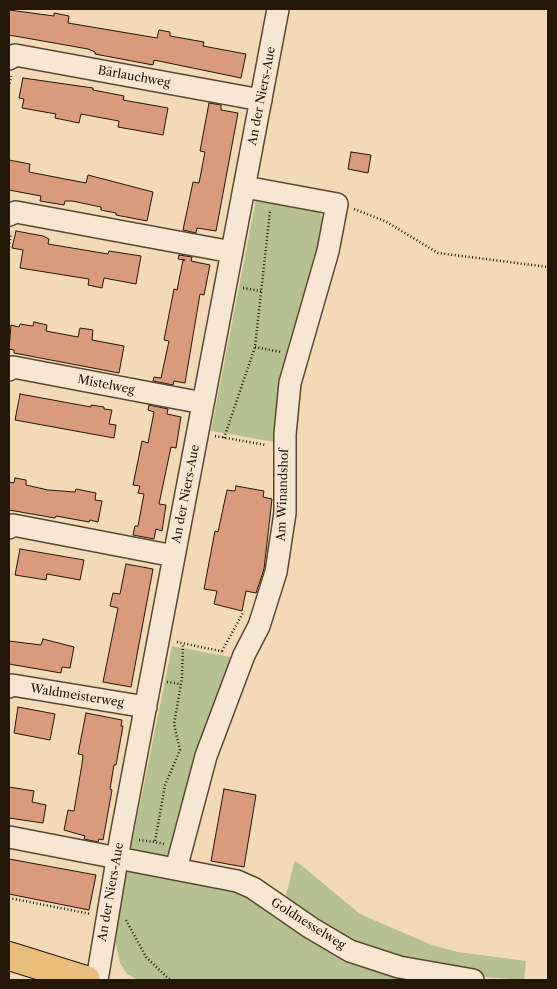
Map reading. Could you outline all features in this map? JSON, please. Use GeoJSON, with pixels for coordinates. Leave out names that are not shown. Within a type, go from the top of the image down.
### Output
{"type":"FeatureCollection","features":[{"type":"Feature","properties":{"kind":"main road"},"geometry":{"type":"LineString","coordinates":[[9,956],[86,980]]}},
{"type":"Feature","properties":{"kind":"street","name":"An der Niers-Aue"},"geometry":{"type":"LineString","coordinates":[[97,980],[116,917],[117,858],[278,9]]}},
{"type":"Feature","properties":{"kind":"street","name":"Bärlauchweg"},"geometry":{"type":"LineString","coordinates":[[9,59],[15,55],[261,100]]}},
{"type":"Feature","properties":{"kind":"street"},"geometry":{"type":"LineString","coordinates":[[244,187],[337,204]]}},
{"type":"Feature","properties":{"kind":"street","name":"Am Winandshof"},"geometry":{"type":"LineString","coordinates":[[176,869],[206,756],[244,655],[265,610],[279,559],[285,513],[285,448],[290,383],[328,251],[337,204]]}},
{"type":"Feature","properties":{"kind":"street"},"geometry":{"type":"LineString","coordinates":[[9,215],[16,212],[232,252]]}},
{"type":"Feature","properties":{"kind":"street","name":"Mistelweg"},"geometry":{"type":"LineString","coordinates":[[9,370],[13,367],[203,403]]}},
{"type":"Feature","properties":{"kind":"street"},"geometry":{"type":"LineString","coordinates":[[9,528],[13,526],[174,556]]}},
{"type":"Feature","properties":{"kind":"street","name":"Waldmeisterweg"},"geometry":{"type":"LineString","coordinates":[[9,687],[12,685],[146,707]]}},
{"type":"Feature","properties":{"kind":"street"},"geometry":{"type":"LineString","coordinates":[[9,837],[176,869]]}},
{"type":"Feature","properties":{"kind":"street","name":"Goldnesselweg"},"geometry":{"type":"LineString","coordinates":[[176,869],[219,876],[253,888],[311,928],[366,957],[416,971],[473,980]]}},
{"type":"Feature","properties":{"kind":"path"},"geometry":{"type":"LineString","coordinates":[[224,438],[255,347],[272,192]]}},
{"type":"Feature","properties":{"kind":"path"},"geometry":{"type":"LineString","coordinates":[[337,204],[385,221],[438,253],[548,267]]}},
{"type":"Feature","properties":{"kind":"path"},"geometry":{"type":"LineString","coordinates":[[255,347],[297,356]]}},
{"type":"Feature","properties":{"kind":"path"},"geometry":{"type":"LineString","coordinates":[[198,433],[285,448]]}},
{"type":"Feature","properties":{"kind":"path"},"geometry":{"type":"LineString","coordinates":[[158,638],[244,655]]}},
{"type":"Feature","properties":{"kind":"path"},"geometry":{"type":"LineString","coordinates":[[181,847],[155,842],[165,785],[180,750],[174,724],[182,678],[183,644]]}},
{"type":"Feature","properties":{"kind":"path"},"geometry":{"type":"LineString","coordinates":[[9,898],[116,917],[127,926],[146,957],[170,980]]}},
{"type":"Feature","properties":{"kind":"green space"},"geometry":{"type":"Polygon","coordinates":[[[256,199],[319,210],[327,227],[280,443],[211,431],[256,199]]]}},
{"type":"Feature","properties":{"kind":"green space"},"geometry":{"type":"Polygon","coordinates":[[[172,646],[236,658],[172,852],[160,857],[138,852],[131,848],[172,646]]]}},
{"type":"Feature","properties":{"kind":"green space"},"geometry":{"type":"Polygon","coordinates":[[[295,860],[360,914],[432,945],[458,952],[526,961],[524,980],[456,975],[393,962],[283,906],[295,860]]]}},
{"type":"Feature","properties":{"kind":"green space"},"geometry":{"type":"Polygon","coordinates":[[[126,870],[218,885],[444,980],[138,980],[127,974],[120,963],[116,945],[115,928],[126,870]]]}},
{"type":"Feature","properties":{"kind":"building"},"geometry":{"type":"Polygon","coordinates":[[[9,10],[54,16],[54,13],[69,16],[68,23],[157,38],[159,30],[170,32],[170,36],[204,42],[203,46],[246,54],[241,78],[154,60],[153,65],[95,54],[95,52],[88,49],[9,35],[9,10]]]}},
{"type":"Feature","properties":{"kind":"building"},"geometry":{"type":"Polygon","coordinates":[[[23,78],[93,88],[93,90],[124,96],[123,100],[168,108],[163,135],[118,127],[119,121],[81,114],[79,123],[55,118],[56,114],[22,108],[24,99],[19,98],[23,78]]]}},
{"type":"Feature","properties":{"kind":"building"},"geometry":{"type":"Polygon","coordinates":[[[209,103],[221,105],[221,110],[238,113],[216,231],[197,228],[196,233],[183,230],[193,182],[199,183],[205,152],[200,151],[209,103]]]}},
{"type":"Feature","properties":{"kind":"building"},"geometry":{"type":"Polygon","coordinates":[[[351,152],[371,155],[368,173],[348,169],[351,152]]]}},
{"type":"Feature","properties":{"kind":"building"},"geometry":{"type":"Polygon","coordinates":[[[9,160],[30,164],[29,172],[86,183],[88,175],[153,192],[147,221],[116,215],[116,213],[101,210],[101,207],[72,201],[65,201],[64,205],[40,201],[41,196],[9,190],[9,160]]]}},
{"type":"Feature","properties":{"kind":"building"},"geometry":{"type":"Polygon","coordinates":[[[16,231],[43,236],[49,239],[48,244],[108,254],[109,251],[141,256],[136,284],[104,278],[102,288],[88,285],[89,279],[20,268],[23,250],[12,248],[16,231]]]}},
{"type":"Feature","properties":{"kind":"building"},"geometry":{"type":"Polygon","coordinates":[[[179,255],[192,257],[191,261],[210,265],[204,295],[200,294],[185,383],[174,381],[173,385],[153,381],[154,377],[161,378],[169,341],[164,340],[174,289],[177,290],[183,260],[185,260],[178,259],[179,255]]]}},
{"type":"Feature","properties":{"kind":"building"},"geometry":{"type":"Polygon","coordinates":[[[34,322],[47,325],[46,331],[78,337],[80,328],[93,330],[92,340],[124,346],[119,373],[14,353],[14,350],[9,349],[11,325],[19,327],[20,324],[33,326],[34,322]]]}},
{"type":"Feature","properties":{"kind":"building"},"geometry":{"type":"Polygon","coordinates":[[[20,394],[91,407],[91,405],[104,407],[104,409],[112,410],[109,424],[116,425],[114,438],[15,420],[20,394]]]}},
{"type":"Feature","properties":{"kind":"building"},"geometry":{"type":"Polygon","coordinates":[[[149,405],[168,409],[167,414],[181,417],[176,448],[171,447],[159,504],[166,505],[162,531],[156,529],[154,539],[133,535],[135,526],[138,526],[144,494],[138,493],[140,486],[133,485],[142,441],[148,443],[154,412],[148,410],[149,405]]]}},
{"type":"Feature","properties":{"kind":"building"},"geometry":{"type":"Polygon","coordinates":[[[15,478],[26,480],[26,485],[48,490],[75,492],[76,489],[96,493],[95,500],[102,501],[98,522],[56,516],[55,518],[9,510],[9,482],[14,483],[15,478]]]}},
{"type":"Feature","properties":{"kind":"building"},"geometry":{"type":"Polygon","coordinates":[[[236,486],[264,491],[263,497],[272,499],[264,569],[256,593],[246,591],[242,611],[214,604],[217,591],[204,589],[215,531],[218,532],[227,490],[235,491],[236,486]]]}},
{"type":"Feature","properties":{"kind":"building"},"geometry":{"type":"Polygon","coordinates":[[[20,549],[84,560],[80,580],[47,574],[46,580],[15,575],[20,549]]]}},
{"type":"Feature","properties":{"kind":"building"},"geometry":{"type":"Polygon","coordinates":[[[126,564],[153,569],[131,687],[103,682],[118,608],[110,606],[113,593],[120,594],[126,564]]]}},
{"type":"Feature","properties":{"kind":"building"},"geometry":{"type":"Polygon","coordinates":[[[43,639],[74,647],[70,668],[62,667],[61,673],[9,664],[9,641],[41,645],[43,639]]]}},
{"type":"Feature","properties":{"kind":"building"},"geometry":{"type":"Polygon","coordinates":[[[18,707],[55,714],[50,740],[14,733],[18,707]]]}},
{"type":"Feature","properties":{"kind":"building"},"geometry":{"type":"Polygon","coordinates":[[[86,713],[122,720],[121,726],[123,726],[116,765],[114,765],[110,789],[112,790],[103,840],[99,839],[98,842],[84,839],[85,836],[64,830],[68,810],[74,811],[83,755],[78,754],[86,713]]]}},
{"type":"Feature","properties":{"kind":"building"},"geometry":{"type":"Polygon","coordinates":[[[9,787],[34,791],[32,802],[46,805],[43,823],[9,818],[9,787]]]}},
{"type":"Feature","properties":{"kind":"building"},"geometry":{"type":"Polygon","coordinates":[[[224,789],[256,795],[244,867],[211,861],[224,789]]]}},
{"type":"Feature","properties":{"kind":"building"},"geometry":{"type":"Polygon","coordinates":[[[9,859],[96,875],[89,910],[9,894],[9,859]]]}}]}
